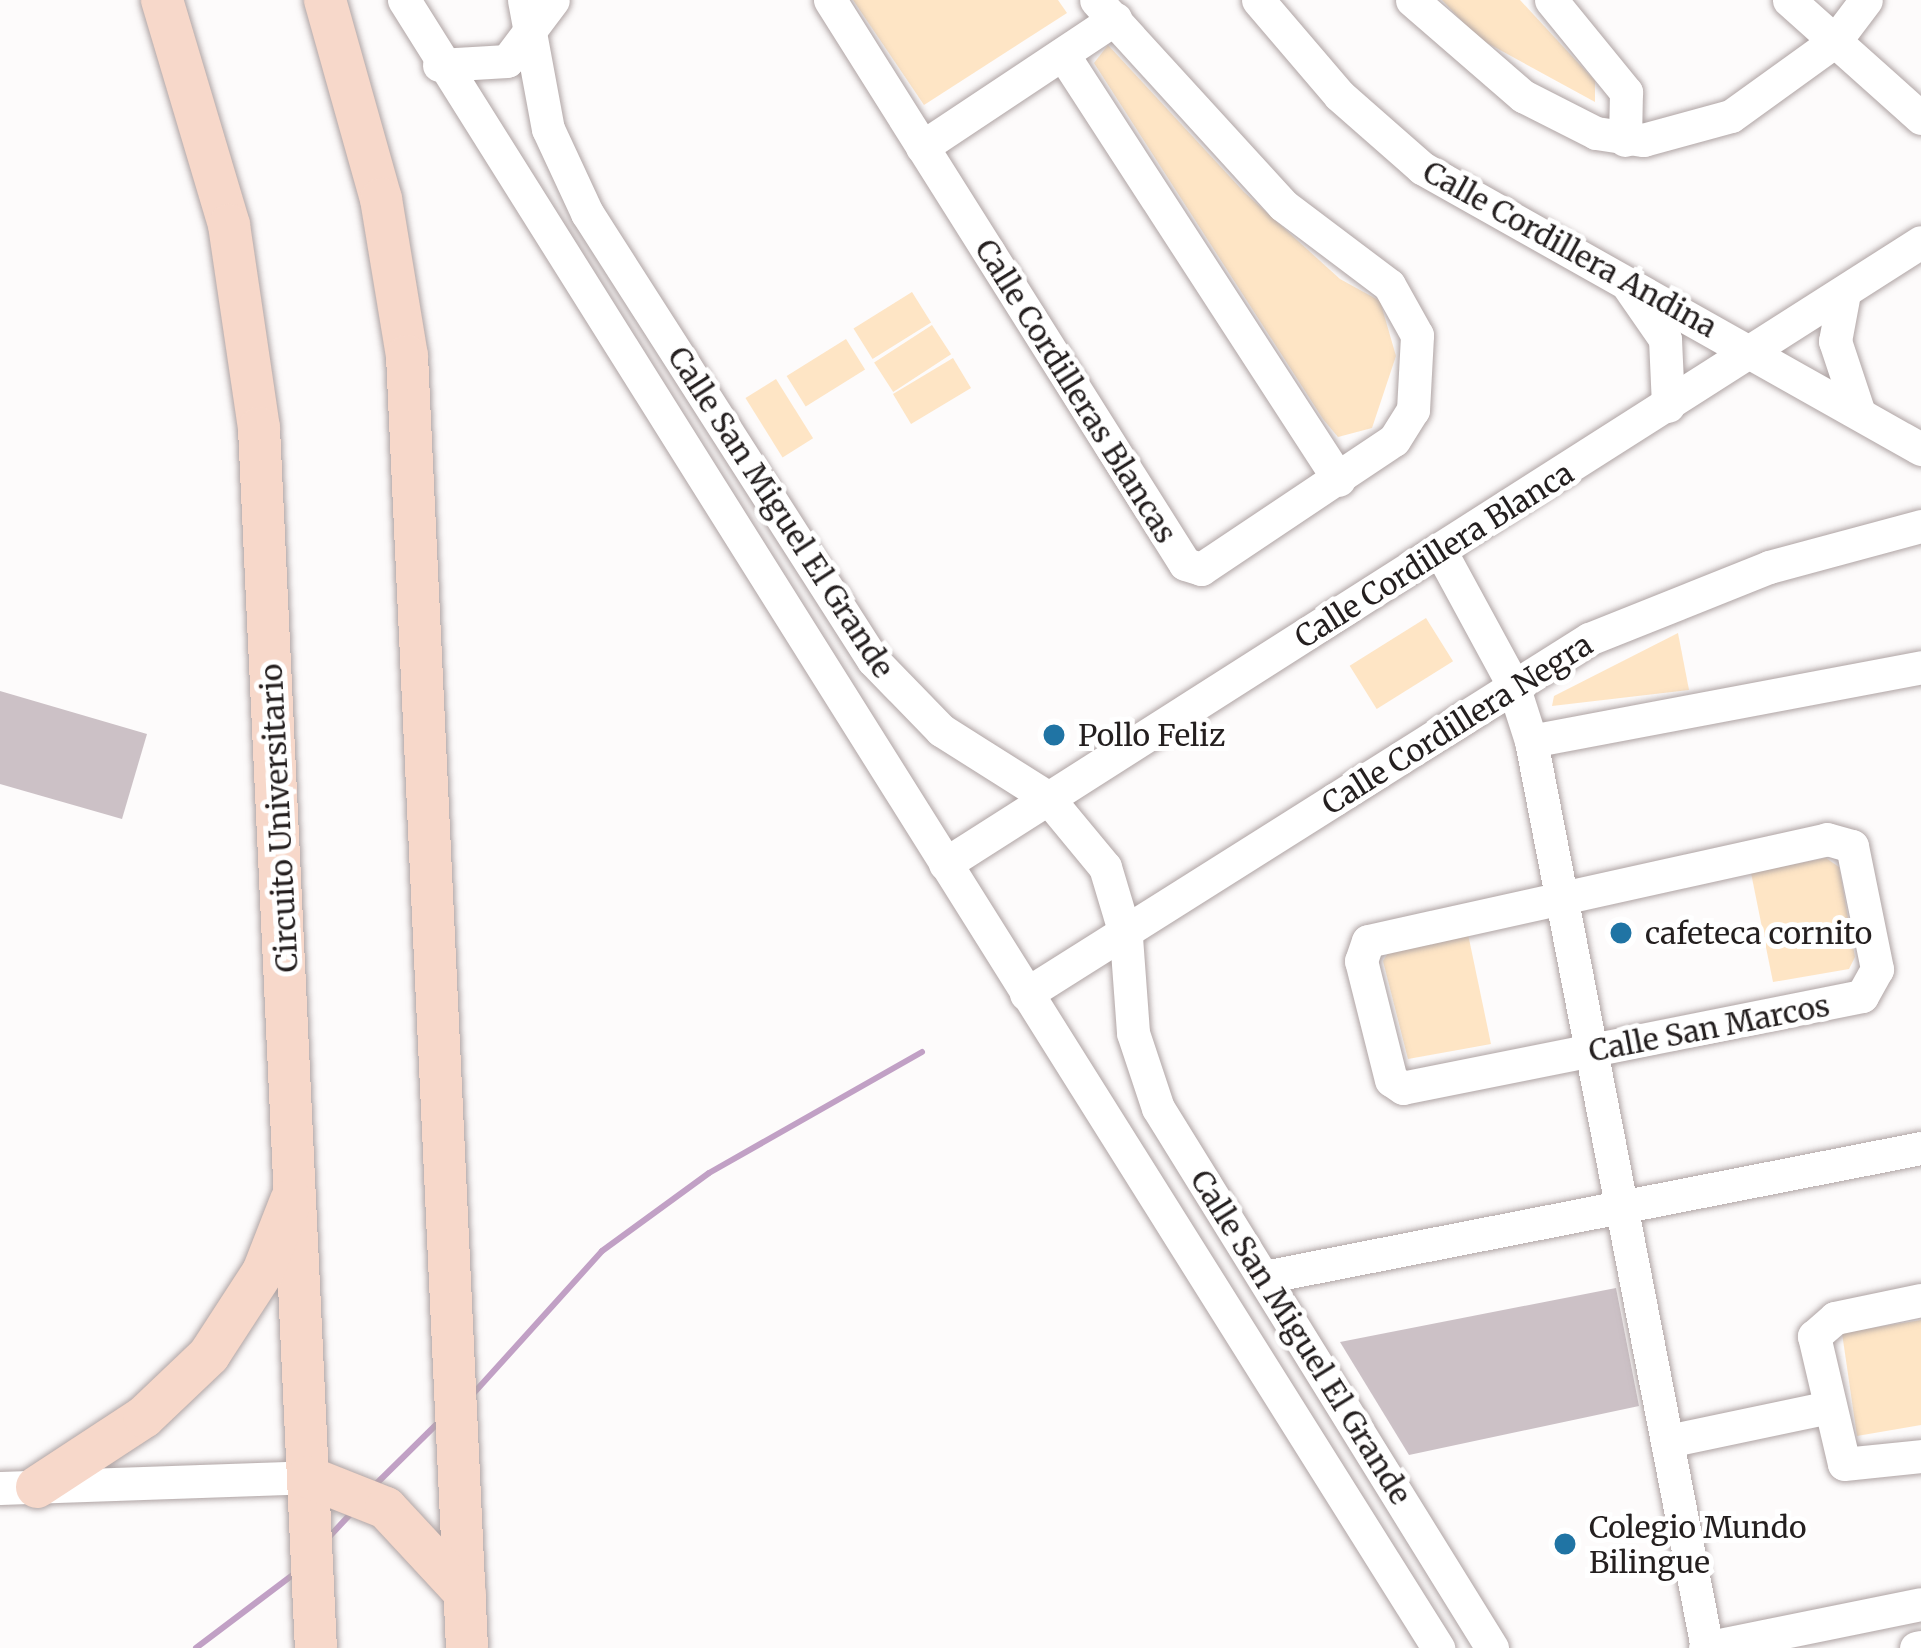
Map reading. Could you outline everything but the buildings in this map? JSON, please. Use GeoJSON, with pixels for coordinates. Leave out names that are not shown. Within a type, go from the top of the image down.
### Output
{"type":"FeatureCollection","features":[{"type":"Feature","properties":{"kind":"main road","name":"Circuito Universitario"},"geometry":{"type":"LineString","coordinates":[[162,0],[229,225],[259,428],[298,1182],[316,1648]]}},
{"type":"Feature","properties":{"kind":"main road"},"geometry":{"type":"LineString","coordinates":[[325,0],[381,199],[407,356],[463,1631]]}},
{"type":"Feature","properties":{"kind":"main road"},"geometry":{"type":"LineString","coordinates":[[18,1487],[144,1418],[209,1355],[263,1272],[298,1182]]}},
{"type":"Feature","properties":{"kind":"main road"},"geometry":{"type":"LineString","coordinates":[[308,1477],[386,1508],[463,1631]]}},
{"type":"Feature","properties":{"kind":"main road"},"geometry":{"type":"LineString","coordinates":[[312,1569],[347,1648]]}},
{"type":"Feature","properties":{"kind":"street","name":"Calle San Miguel El Grande"},"geometry":{"type":"LineString","coordinates":[[524,0],[548,129],[587,213],[873,660],[941,730],[1047,797],[1105,867],[1126,937],[1142,1069],[1492,1648]]}},
{"type":"Feature","properties":{"kind":"street"},"geometry":{"type":"LineString","coordinates":[[439,64],[507,62],[530,38],[553,0]]}},
{"type":"Feature","properties":{"kind":"street","name":"Calle Cordilleras Blancas"},"geometry":{"type":"LineString","coordinates":[[830,0],[922,147],[1185,565],[1209,566],[1339,480],[1394,440],[1413,410],[1419,362],[1408,308],[1282,205],[1106,9],[1064,56],[922,147]]}},
{"type":"Feature","properties":{"kind":"street","name":"Calle Cordillera Andina"},"geometry":{"type":"LineString","coordinates":[[1258,0],[1397,150],[1921,449]]}},
{"type":"Feature","properties":{"kind":"street"},"geometry":{"type":"LineString","coordinates":[[1412,0],[1523,96],[1625,140],[1672,137],[1731,116],[1835,41],[1866,0]]}},
{"type":"Feature","properties":{"kind":"street"},"geometry":{"type":"LineString","coordinates":[[1551,0],[1626,92],[1625,140]]}},
{"type":"Feature","properties":{"kind":"street"},"geometry":{"type":"LineString","coordinates":[[1790,0],[1921,118]]}},
{"type":"Feature","properties":{"kind":"street","name":"Calle San Miguel El Grande"},"geometry":{"type":"LineString","coordinates":[[408,2],[439,64],[1438,1648]]}},
{"type":"Feature","properties":{"kind":"street"},"geometry":{"type":"LineString","coordinates":[[1064,56],[1339,480]]}},
{"type":"Feature","properties":{"kind":"street","name":"Calle Cordillera Blanca"},"geometry":{"type":"LineString","coordinates":[[945,864],[1442,554],[1921,242]]}},
{"type":"Feature","properties":{"kind":"street"},"geometry":{"type":"LineString","coordinates":[[1625,281],[1665,339],[1668,406]]}},
{"type":"Feature","properties":{"kind":"street"},"geometry":{"type":"LineString","coordinates":[[1844,292],[1835,341],[1859,413]]}},
{"type":"Feature","properties":{"kind":"street","name":"Calle Cordillera Negra"},"geometry":{"type":"LineString","coordinates":[[1026,994],[1126,937],[1513,685],[1672,600],[1921,526]]}},
{"type":"Feature","properties":{"kind":"street"},"geometry":{"type":"LineString","coordinates":[[1442,554],[1513,685],[1531,741],[1596,1050],[1706,1648],[1921,1604]]}},
{"type":"Feature","properties":{"kind":"street"},"geometry":{"type":"LineString","coordinates":[[1531,741],[1921,667]]}},
{"type":"Feature","properties":{"kind":"street","name":"Calle San Marcos"},"geometry":{"type":"LineString","coordinates":[[1827,839],[1852,846],[1877,969],[1871,991],[1596,1050],[1399,1088],[1361,961],[1368,940],[1827,839]]}},
{"type":"Feature","properties":{"kind":"street"},"geometry":{"type":"LineString","coordinates":[[1264,1277],[1921,1148]]}},
{"type":"Feature","properties":{"kind":"street"},"geometry":{"type":"LineString","coordinates":[[1921,1300],[1818,1328],[1825,1408],[1844,1464],[1921,1456]]}},
{"type":"Feature","properties":{"kind":"street"},"geometry":{"type":"LineString","coordinates":[[1668,1441],[1825,1408]]}},
{"type":"Feature","properties":{"kind":"street"},"geometry":{"type":"LineString","coordinates":[[18,1487],[308,1477]]}},
{"type":"Feature","properties":{"kind":"shaded area"},"geometry":{"type":"Polygon","coordinates":[[[853,0],[1058,0],[1067,13],[924,105],[853,0]]]}},
{"type":"Feature","properties":{"kind":"shaded area"},"geometry":{"type":"Polygon","coordinates":[[[1442,0],[1520,0],[1595,81],[1595,102],[1478,38],[1442,0]]]}},
{"type":"Feature","properties":{"kind":"shaded area"},"geometry":{"type":"Polygon","coordinates":[[[1108,45],[1244,192],[1340,279],[1380,301],[1396,356],[1372,428],[1338,437],[1323,419],[1094,63],[1108,45]]]}},
{"type":"Feature","properties":{"kind":"shaded area"},"geometry":{"type":"Polygon","coordinates":[[[912,292],[931,323],[873,359],[853,329],[912,292]]]}},
{"type":"Feature","properties":{"kind":"shaded area"},"geometry":{"type":"Polygon","coordinates":[[[932,325],[951,354],[893,392],[874,363],[932,325]]]}},
{"type":"Feature","properties":{"kind":"shaded area"},"geometry":{"type":"Polygon","coordinates":[[[846,339],[865,370],[806,407],[787,376],[846,339]]]}},
{"type":"Feature","properties":{"kind":"shaded area"},"geometry":{"type":"Polygon","coordinates":[[[953,358],[971,388],[911,424],[893,394],[953,358]]]}},
{"type":"Feature","properties":{"kind":"shaded area"},"geometry":{"type":"Polygon","coordinates":[[[776,379],[813,438],[783,457],[745,398],[776,379]]]}},
{"type":"Feature","properties":{"kind":"shaded area"},"geometry":{"type":"Polygon","coordinates":[[[1426,618],[1453,661],[1377,709],[1350,666],[1426,618]]]}},
{"type":"Feature","properties":{"kind":"shaded area"},"geometry":{"type":"Polygon","coordinates":[[[1678,633],[1689,690],[1552,706],[1554,696],[1678,633]]]}},
{"type":"Feature","properties":{"kind":"shaded area"},"geometry":{"type":"Polygon","coordinates":[[[1826,858],[1839,867],[1855,957],[1849,969],[1773,982],[1751,873],[1826,858]]]}},
{"type":"Feature","properties":{"kind":"shaded area"},"geometry":{"type":"Polygon","coordinates":[[[1468,934],[1491,1044],[1408,1059],[1383,961],[1391,948],[1468,934]]]}},
{"type":"Feature","properties":{"kind":"shaded area"},"geometry":{"type":"Polygon","coordinates":[[[1921,1320],[1921,1425],[1857,1436],[1842,1333],[1921,1320]]]}},
{"type":"Feature","properties":{"kind":"waterway"},"geometry":{"type":"LineString","coordinates":[[472,1395],[602,1251],[709,1173],[922,1052]]}},
{"type":"Feature","properties":{"kind":"waterway"},"geometry":{"type":"LineString","coordinates":[[375,1485],[442,1419]]}},
{"type":"Feature","properties":{"kind":"waterway"},"geometry":{"type":"LineString","coordinates":[[329,1537],[351,1513]]}},
{"type":"Feature","properties":{"kind":"waterway"},"geometry":{"type":"LineString","coordinates":[[196,1648],[294,1574]]}},
{"type":"Feature","properties":{"kind":"place","name":"Pollo Feliz"},"geometry":{"type":"Point","coordinates":[1054,735]}},
{"type":"Feature","properties":{"kind":"place","name":"cafeteca cornito"},"geometry":{"type":"Point","coordinates":[1621,933]}},
{"type":"Feature","properties":{"kind":"place","name":"Colegio Mundo Bilingue"},"geometry":{"type":"Point","coordinates":[1565,1544]}}]}
